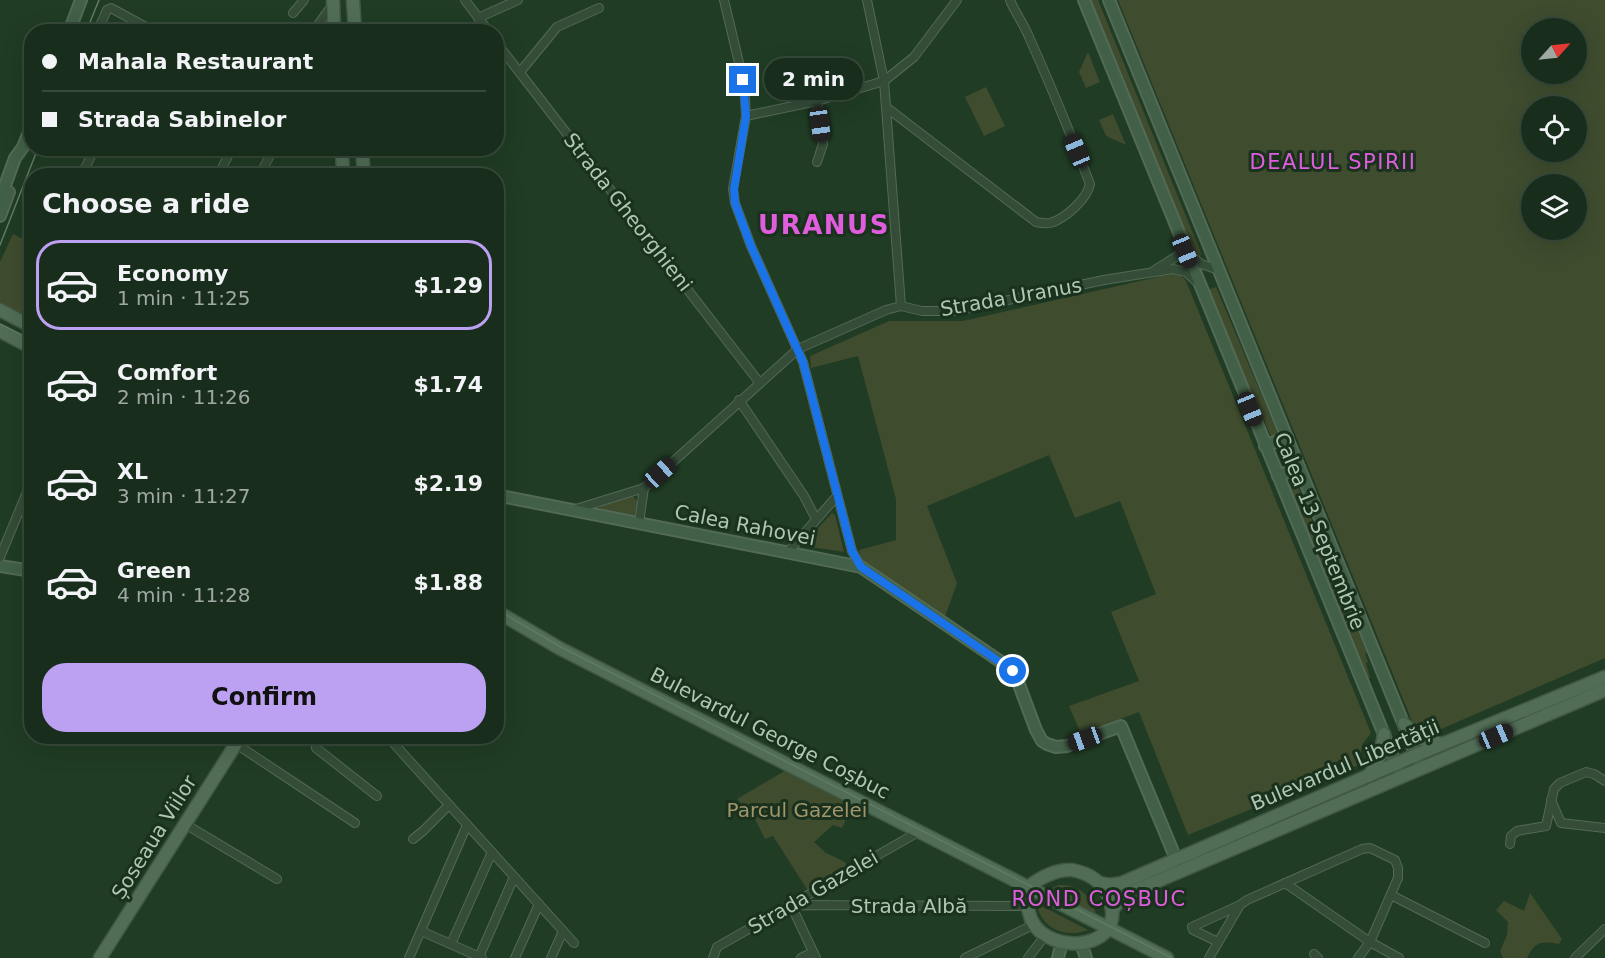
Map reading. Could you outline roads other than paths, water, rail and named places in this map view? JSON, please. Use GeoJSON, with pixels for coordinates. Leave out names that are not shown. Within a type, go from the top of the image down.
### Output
{"type":"FeatureCollection","features":[{"type":"Feature","properties":{"kind":"main road"},"geometry":{"type":"LineString","coordinates":[[72,24],[81,0]]}},
{"type":"Feature","properties":{"kind":"main road"},"geometry":{"type":"LineString","coordinates":[[353,0],[354,24]]}},
{"type":"Feature","properties":{"kind":"main road","name":"Calea 13 Septembrie"},"geometry":{"type":"LineString","coordinates":[[1084,0],[1399,770]]}},
{"type":"Feature","properties":{"kind":"main road","name":"Calea 13 Septembrie"},"geometry":{"type":"LineString","coordinates":[[1109,0],[1419,761]]}},
{"type":"Feature","properties":{"kind":"main road"},"geometry":{"type":"LineString","coordinates":[[333,2],[334,24]]}},
{"type":"Feature","properties":{"kind":"main road"},"geometry":{"type":"LineString","coordinates":[[0,199],[15,158],[23,147]]}},
{"type":"Feature","properties":{"kind":"main road"},"geometry":{"type":"LineString","coordinates":[[0,216],[22,161],[23,147]]}},
{"type":"Feature","properties":{"kind":"main road"},"geometry":{"type":"LineString","coordinates":[[0,310],[24,323]]}},
{"type":"Feature","properties":{"kind":"main road"},"geometry":{"type":"LineString","coordinates":[[0,331],[24,344]]}},
{"type":"Feature","properties":{"kind":"main road"},"geometry":{"type":"LineString","coordinates":[[1265,446],[1287,437]]}},
{"type":"Feature","properties":{"kind":"main road"},"geometry":{"type":"LineString","coordinates":[[1278,476],[1299,467]]}},
{"type":"Feature","properties":{"kind":"main road","name":"Calea Rahovei"},"geometry":{"type":"LineString","coordinates":[[504,497],[861,567],[1010,668],[1015,674],[1038,736],[1047,744],[1056,747],[1067,746],[1121,726],[1176,859]]}},
{"type":"Feature","properties":{"kind":"main road"},"geometry":{"type":"LineString","coordinates":[[0,566],[24,570]]}},
{"type":"Feature","properties":{"kind":"main road","name":"Bulevardul George Coșbuc"},"geometry":{"type":"LineString","coordinates":[[504,618],[1167,958]]}},
{"type":"Feature","properties":{"kind":"main road","name":"Bulevardul Libertății"},"geometry":{"type":"LineString","coordinates":[[1419,761],[1444,744],[1605,677]]}},
{"type":"Feature","properties":{"kind":"main road","name":"Bulevardul Libertății"},"geometry":{"type":"LineString","coordinates":[[1113,909],[1127,894],[1419,761],[1605,690]]}},
{"type":"Feature","properties":{"kind":"main road"},"geometry":{"type":"LineString","coordinates":[[1404,724],[1421,739],[1444,744]]}},
{"type":"Feature","properties":{"kind":"main road"},"geometry":{"type":"LineString","coordinates":[[1369,776],[1380,756],[1384,734]]}},
{"type":"Feature","properties":{"kind":"main road","name":"Șoseaua Viilor"},"geometry":{"type":"LineString","coordinates":[[100,958],[235,744]]}},
{"type":"Feature","properties":{"kind":"main road","name":"Bulevardul Libertății"},"geometry":{"type":"LineString","coordinates":[[1100,883],[1110,885],[1122,883],[1369,776],[1399,770]]}},
{"type":"Feature","properties":{"kind":"main road"},"geometry":{"type":"LineString","coordinates":[[1066,870],[1079,871],[1100,883],[1107,892],[1113,909],[1110,929],[1084,952],[1060,952],[1033,925],[1027,906],[1028,887],[1051,873],[1066,870]]}},
{"type":"Feature","properties":{"kind":"street"},"geometry":{"type":"LineString","coordinates":[[293,12],[304,0]]}},
{"type":"Feature","properties":{"kind":"street"},"geometry":{"type":"LineString","coordinates":[[465,0],[483,24]]}},
{"type":"Feature","properties":{"kind":"street"},"geometry":{"type":"LineString","coordinates":[[478,18],[518,0]]}},
{"type":"Feature","properties":{"kind":"street"},"geometry":{"type":"LineString","coordinates":[[724,0],[743,80],[746,116],[734,189],[735,203],[751,246],[798,349],[809,382],[852,551],[861,567]]}},
{"type":"Feature","properties":{"kind":"street"},"geometry":{"type":"LineString","coordinates":[[867,0],[884,81],[901,306]]}},
{"type":"Feature","properties":{"kind":"street"},"geometry":{"type":"LineString","coordinates":[[746,116],[817,101],[884,81],[914,57],[957,0]]}},
{"type":"Feature","properties":{"kind":"street"},"geometry":{"type":"LineString","coordinates":[[886,107],[1036,222],[1051,223],[1080,202],[1087,195],[1090,184],[1037,54],[1010,0]]}},
{"type":"Feature","properties":{"kind":"street"},"geometry":{"type":"LineString","coordinates":[[318,24],[333,2]]}},
{"type":"Feature","properties":{"kind":"street"},"geometry":{"type":"LineString","coordinates":[[520,72],[554,30],[599,8]]}},
{"type":"Feature","properties":{"kind":"street"},"geometry":{"type":"LineString","coordinates":[[101,24],[109,9],[139,24]]}},
{"type":"Feature","properties":{"kind":"street"},"geometry":{"type":"LineString","coordinates":[[321,20],[328,18],[331,24]]}},
{"type":"Feature","properties":{"kind":"street","name":"Strada Gheorghieni"},"geometry":{"type":"LineString","coordinates":[[504,52],[759,382]]}},
{"type":"Feature","properties":{"kind":"street"},"geometry":{"type":"LineString","coordinates":[[817,101],[823,144],[817,162]]}},
{"type":"Feature","properties":{"kind":"street"},"geometry":{"type":"LineString","coordinates":[[1185,251],[1194,260],[1219,270]]}},
{"type":"Feature","properties":{"kind":"street","name":"Strada Uranus"},"geometry":{"type":"LineString","coordinates":[[1151,272],[1185,251]]}},
{"type":"Feature","properties":{"kind":"street","name":"Strada Uranus"},"geometry":{"type":"LineString","coordinates":[[574,510],[644,488],[798,349],[886,310],[901,306],[922,311],[956,311],[1151,272],[1177,269],[1190,275],[1199,285]]}},
{"type":"Feature","properties":{"kind":"street"},"geometry":{"type":"LineString","coordinates":[[739,400],[804,496],[816,519]]}},
{"type":"Feature","properties":{"kind":"street"},"geometry":{"type":"LineString","coordinates":[[639,523],[644,488]]}},
{"type":"Feature","properties":{"kind":"street"},"geometry":{"type":"LineString","coordinates":[[787,553],[837,496]]}},
{"type":"Feature","properties":{"kind":"street"},"geometry":{"type":"LineString","coordinates":[[0,557],[24,499]]}},
{"type":"Feature","properties":{"kind":"street"},"geometry":{"type":"LineString","coordinates":[[244,744],[355,823]]}},
{"type":"Feature","properties":{"kind":"street"},"geometry":{"type":"LineString","coordinates":[[315,744],[316,748],[377,796]]}},
{"type":"Feature","properties":{"kind":"street"},"geometry":{"type":"LineString","coordinates":[[394,744],[574,943]]}},
{"type":"Feature","properties":{"kind":"street"},"geometry":{"type":"LineString","coordinates":[[1546,825],[1554,789],[1560,783],[1583,772],[1592,772],[1605,781]]}},
{"type":"Feature","properties":{"kind":"street"},"geometry":{"type":"LineString","coordinates":[[1551,799],[1561,823]]}},
{"type":"Feature","properties":{"kind":"street"},"geometry":{"type":"LineString","coordinates":[[413,838],[449,805]]}},
{"type":"Feature","properties":{"kind":"street"},"geometry":{"type":"LineString","coordinates":[[1510,844],[1511,836],[1517,831],[1546,825],[1561,823],[1605,828]]}},
{"type":"Feature","properties":{"kind":"street"},"geometry":{"type":"LineString","coordinates":[[185,824],[277,879]]}},
{"type":"Feature","properties":{"kind":"street"},"geometry":{"type":"LineString","coordinates":[[409,958],[467,825]]}},
{"type":"Feature","properties":{"kind":"street","name":"Strada Gazelei"},"geometry":{"type":"LineString","coordinates":[[713,958],[717,947],[920,831]]}},
{"type":"Feature","properties":{"kind":"street"},"geometry":{"type":"LineString","coordinates":[[1218,942],[1193,930],[1192,927],[1250,898],[1362,849],[1370,848],[1392,858],[1398,865],[1397,881],[1370,942],[1358,958]]}},
{"type":"Feature","properties":{"kind":"street"},"geometry":{"type":"LineString","coordinates":[[451,944],[492,852]]}},
{"type":"Feature","properties":{"kind":"street"},"geometry":{"type":"LineString","coordinates":[[421,931],[481,957],[514,877]]}},
{"type":"Feature","properties":{"kind":"street"},"geometry":{"type":"LineString","coordinates":[[1285,883],[1370,942],[1399,958]]}},
{"type":"Feature","properties":{"kind":"street"},"geometry":{"type":"LineString","coordinates":[[1391,895],[1485,943]]}},
{"type":"Feature","properties":{"kind":"street"},"geometry":{"type":"LineString","coordinates":[[515,958],[539,904]]}},
{"type":"Feature","properties":{"kind":"street"},"geometry":{"type":"LineString","coordinates":[[790,905],[814,955],[801,958]]}},
{"type":"Feature","properties":{"kind":"street","name":"Strada Albă"},"geometry":{"type":"LineString","coordinates":[[790,905],[1027,906]]}},
{"type":"Feature","properties":{"kind":"street"},"geometry":{"type":"LineString","coordinates":[[1209,958],[1240,905]]}},
{"type":"Feature","properties":{"kind":"street"},"geometry":{"type":"LineString","coordinates":[[965,958],[1033,925]]}},
{"type":"Feature","properties":{"kind":"street"},"geometry":{"type":"LineString","coordinates":[[1575,958],[1605,929]]}},
{"type":"Feature","properties":{"kind":"street"},"geometry":{"type":"LineString","coordinates":[[551,958],[563,931]]}},
{"type":"Feature","properties":{"kind":"street"},"geometry":{"type":"LineString","coordinates":[[1028,958],[1044,937]]}},
{"type":"Feature","properties":{"kind":"tram line"},"geometry":{"type":"LineString","coordinates":[[89,24],[99,0]]}},
{"type":"Feature","properties":{"kind":"tram line"},"geometry":{"type":"LineString","coordinates":[[30,168],[35,156]]}},
{"type":"Feature","properties":{"kind":"tram line"},"geometry":{"type":"LineString","coordinates":[[0,245],[24,184]]}},
{"type":"Feature","properties":{"kind":"tram line"},"geometry":{"type":"LineString","coordinates":[[0,324],[24,336]]}},
{"type":"Feature","properties":{"kind":"tram line"},"geometry":{"type":"LineString","coordinates":[[504,614],[561,647],[1172,958]]}},
{"type":"Feature","properties":{"kind":"district","name":"DEALUL SPIRII"},"geometry":{"type":"Point","coordinates":[1333,162]}},
{"type":"Feature","properties":{"kind":"district","name":"URANUS"},"geometry":{"type":"Point","coordinates":[824,225]}},
{"type":"Feature","properties":{"kind":"district","name":"ROND COȘBUC"},"geometry":{"type":"Point","coordinates":[1099,899]}},
{"type":"Feature","properties":{"kind":"park label","name":"Parcul Gazelei"},"geometry":{"type":"Point","coordinates":[797,810]}}]}
